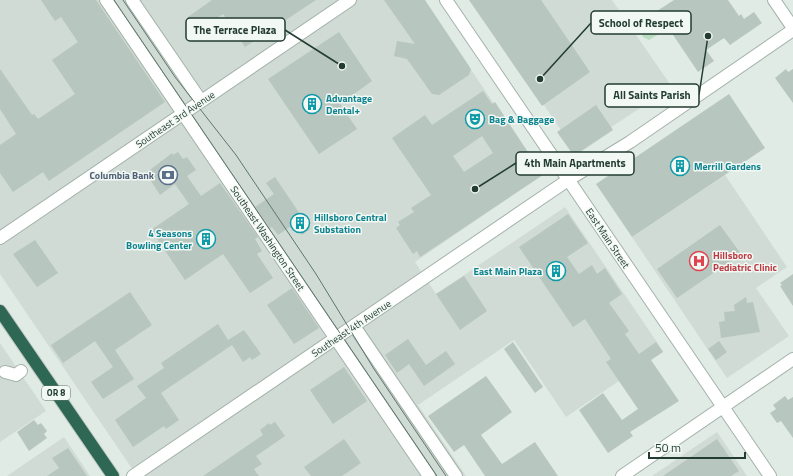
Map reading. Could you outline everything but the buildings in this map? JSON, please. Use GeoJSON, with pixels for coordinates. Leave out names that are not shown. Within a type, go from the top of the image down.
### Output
{"type":"FeatureCollection","features":[{"type":"Feature","properties":{"kind":"highway","name":"OR 8"},"geometry":{"type":"LineString","coordinates":[[0,311],[113,476]]}},
{"type":"Feature","properties":{"kind":"street","name":"Southeast Washington Street"},"geometry":{"type":"LineString","coordinates":[[106,0],[429,476]]}},
{"type":"Feature","properties":{"kind":"street"},"geometry":{"type":"LineString","coordinates":[[132,0],[201,102]]}},
{"type":"Feature","properties":{"kind":"street","name":"Southeast 3rd Avenue"},"geometry":{"type":"LineString","coordinates":[[0,238],[350,0]]}},
{"type":"Feature","properties":{"kind":"street","name":"East Main Street"},"geometry":{"type":"LineString","coordinates":[[446,0],[770,476]]}},
{"type":"Feature","properties":{"kind":"street"},"geometry":{"type":"LineString","coordinates":[[774,0],[793,29]]}},
{"type":"Feature","properties":{"kind":"street","name":"Southeast 4th Avenue"},"geometry":{"type":"LineString","coordinates":[[133,476],[568,180],[630,142],[793,29]]}},
{"type":"Feature","properties":{"kind":"street"},"geometry":{"type":"LineString","coordinates":[[354,326],[456,476]]}},
{"type":"Feature","properties":{"kind":"street"},"geometry":{"type":"LineString","coordinates":[[622,476],[793,359]]}},
{"type":"Feature","properties":{"kind":"street"},"geometry":{"type":"LineString","coordinates":[[2,371],[16,375],[21,371]]}},
{"type":"Feature","properties":{"kind":"shaded area"},"geometry":{"type":"Polygon","coordinates":[[[0,0],[424,0],[542,175],[415,262],[436,294],[565,207],[663,351],[566,417],[514,340],[418,405],[466,476],[137,476],[0,274],[0,0]]]}},
{"type":"Feature","properties":{"kind":"shaded area"},"geometry":{"type":"Polygon","coordinates":[[[473,0],[612,0],[672,87],[575,151],[473,0]]]}},
{"type":"Feature","properties":{"kind":"shaded area"},"geometry":{"type":"Polygon","coordinates":[[[725,175],[787,267],[756,288],[789,336],[727,378],[632,237],[725,175]]]}},
{"type":"Feature","properties":{"kind":"shaded area"},"geometry":{"type":"Polygon","coordinates":[[[0,343],[46,411],[0,442],[0,343]]]}},
{"type":"Feature","properties":{"kind":"shaded area"},"geometry":{"type":"Polygon","coordinates":[[[717,432],[747,476],[652,476],[717,432]]]}},
{"type":"Feature","properties":{"kind":"shaded area"},"geometry":{"type":"Polygon","coordinates":[[[64,437],[90,476],[7,476],[64,437]]]}},
{"type":"Feature","properties":{"kind":"green space"},"geometry":{"type":"Polygon","coordinates":[[[650,19],[658,22],[659,34],[649,40],[643,37],[639,27],[650,19]]]}},
{"type":"Feature","properties":{"kind":"tram line"},"geometry":{"type":"LineString","coordinates":[[114,0],[437,476]]}},
{"type":"Feature","properties":{"kind":"tram line"},"geometry":{"type":"LineString","coordinates":[[123,0],[175,77],[236,155],[316,274],[374,369],[446,476]]}},
{"type":"Feature","properties":{"kind":"place","name":"All Saints Parish"},"geometry":{"type":"Point","coordinates":[708,36]}},
{"type":"Feature","properties":{"kind":"place","name":"The Terrace Plaza"},"geometry":{"type":"Point","coordinates":[342,66]}},
{"type":"Feature","properties":{"kind":"place","name":"School of Respect"},"geometry":{"type":"Point","coordinates":[540,79]}},
{"type":"Feature","properties":{"kind":"place","name":"Advantage Dental+"},"geometry":{"type":"Point","coordinates":[312,104]}},
{"type":"Feature","properties":{"kind":"place","name":"Bag & Baggage"},"geometry":{"type":"Point","coordinates":[475,119]}},
{"type":"Feature","properties":{"kind":"place","name":"Merrill Gardens"},"geometry":{"type":"Point","coordinates":[680,166]}},
{"type":"Feature","properties":{"kind":"place","name":"Columbia Bank"},"geometry":{"type":"Point","coordinates":[168,175]}},
{"type":"Feature","properties":{"kind":"place","name":"4th Main Apartments"},"geometry":{"type":"Point","coordinates":[475,189]}},
{"type":"Feature","properties":{"kind":"place","name":"Hillsboro Central Substation"},"geometry":{"type":"Point","coordinates":[300,223]}},
{"type":"Feature","properties":{"kind":"place","name":"4 Seasons Bowling Center"},"geometry":{"type":"Point","coordinates":[206,239]}},
{"type":"Feature","properties":{"kind":"place","name":"Hillsboro Pediatric Clinic"},"geometry":{"type":"Point","coordinates":[699,261]}},
{"type":"Feature","properties":{"kind":"place","name":"East Main Plaza"},"geometry":{"type":"Point","coordinates":[556,271]}}]}
